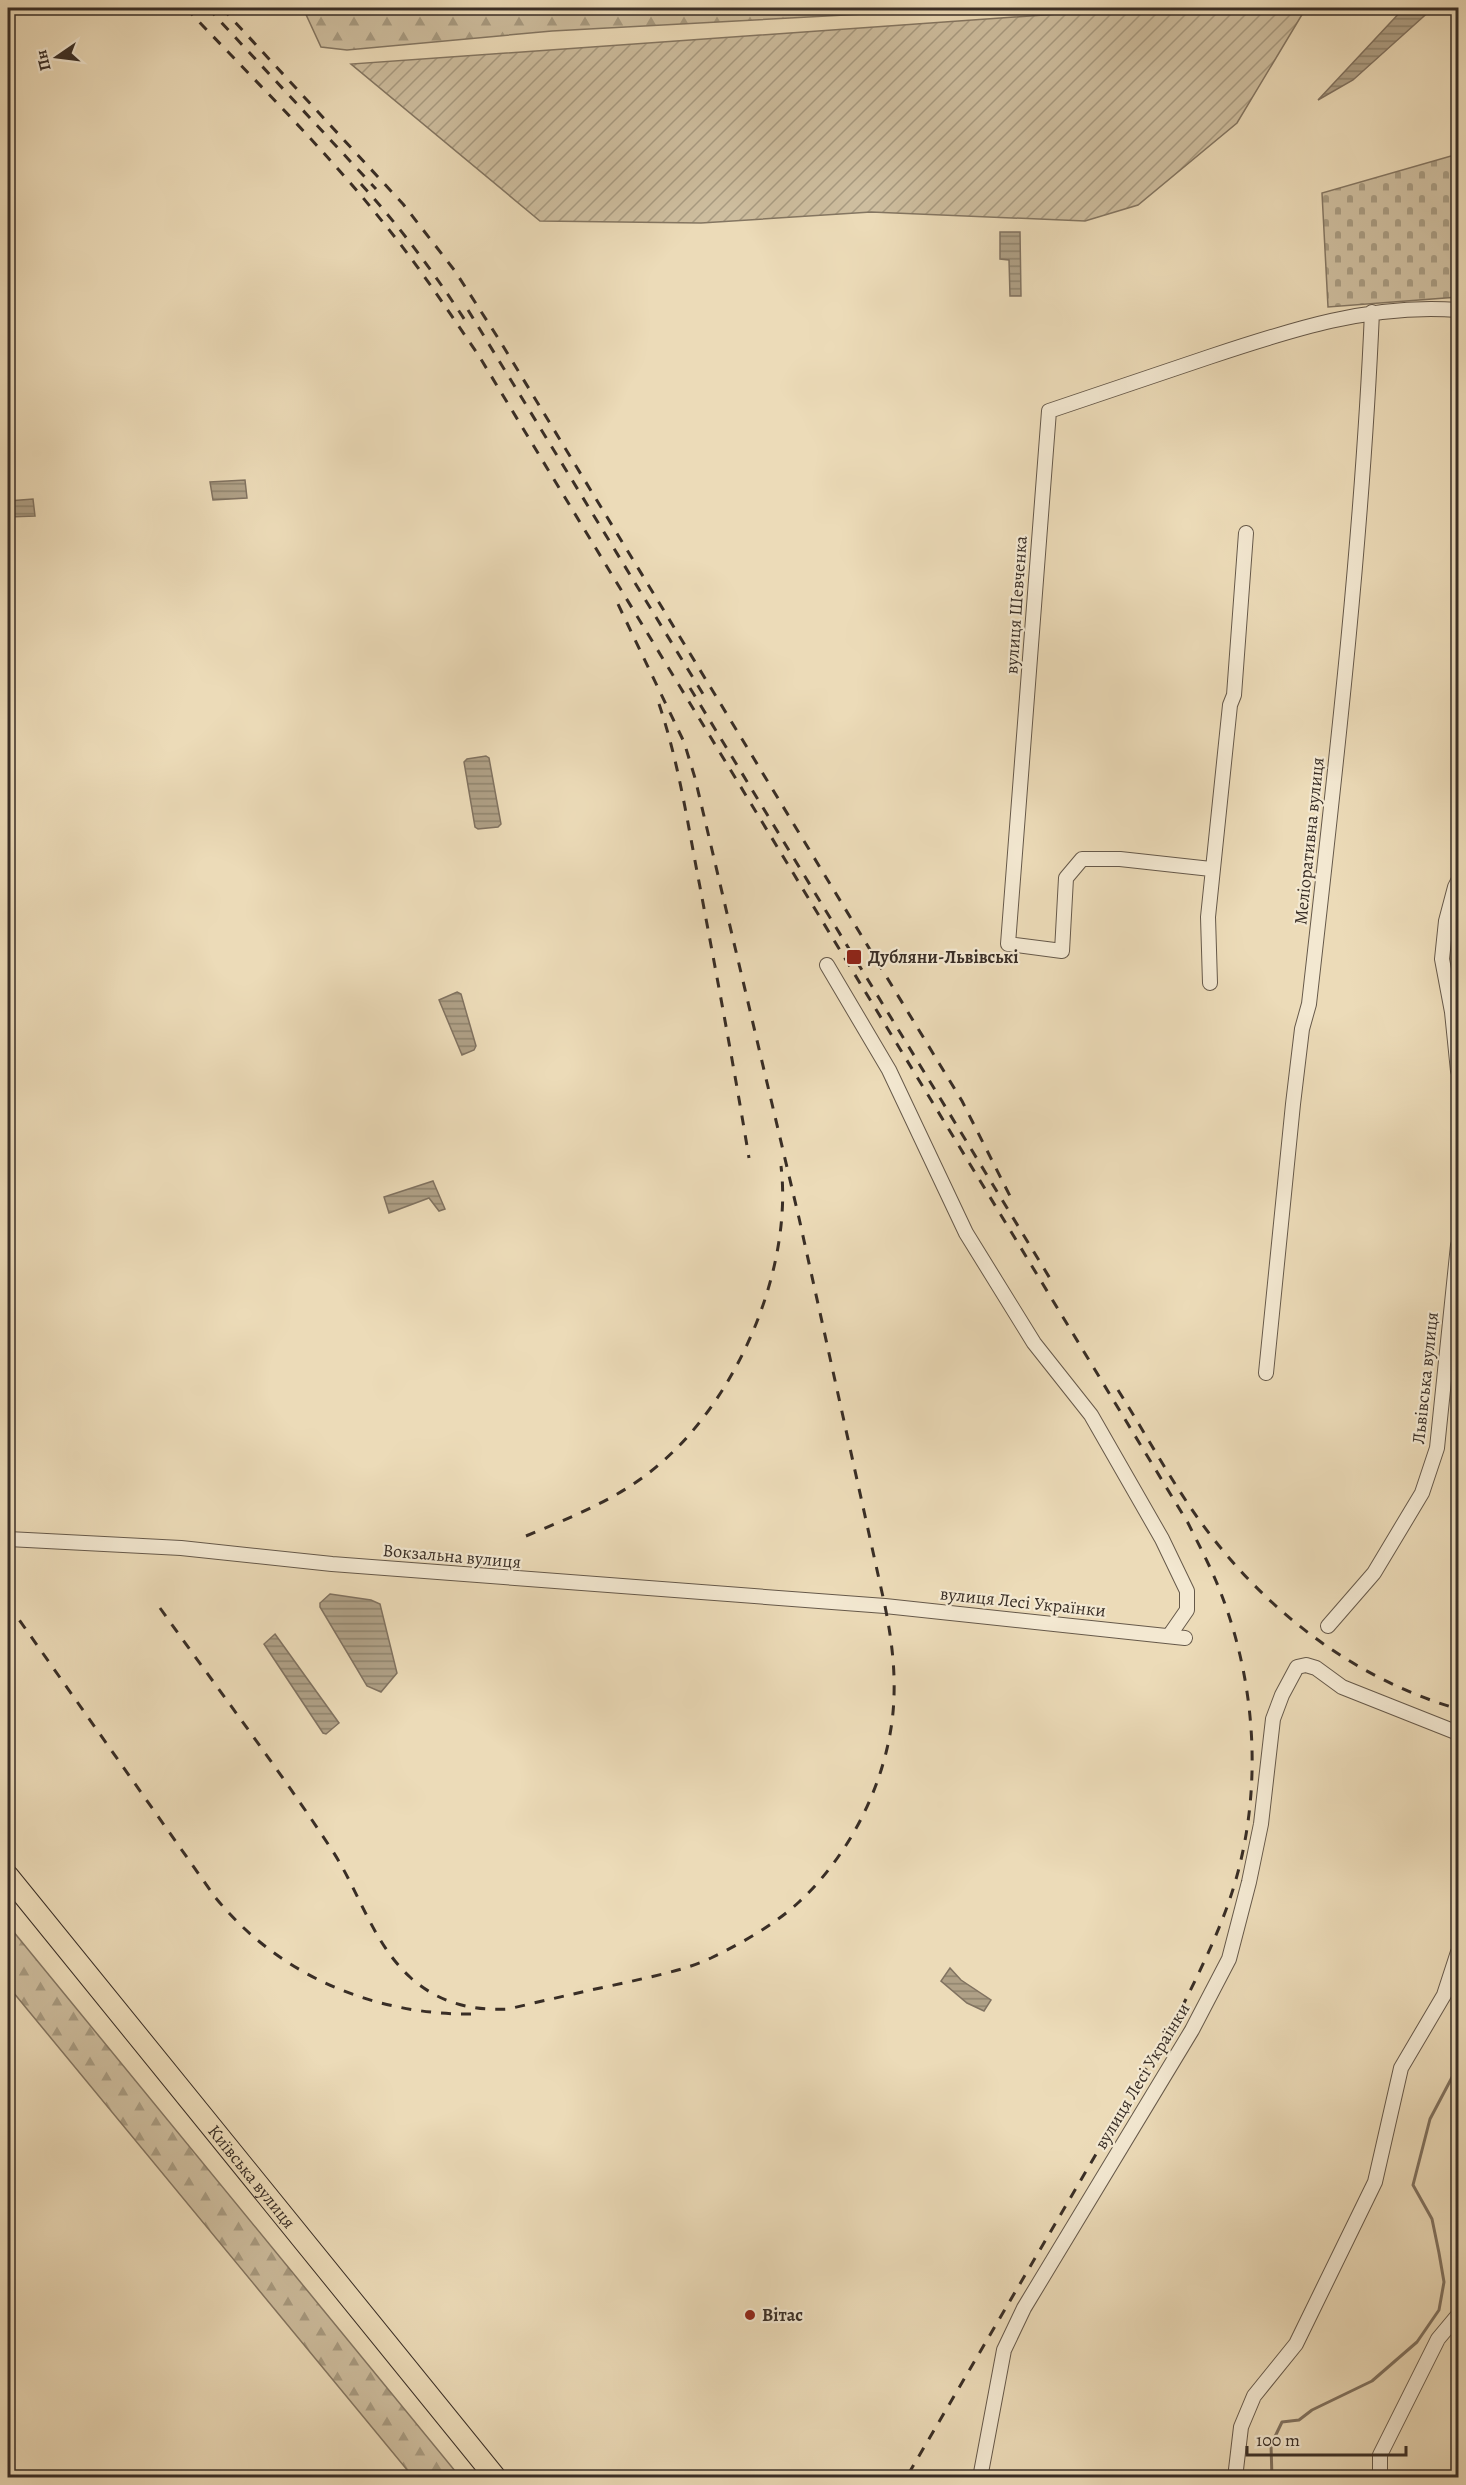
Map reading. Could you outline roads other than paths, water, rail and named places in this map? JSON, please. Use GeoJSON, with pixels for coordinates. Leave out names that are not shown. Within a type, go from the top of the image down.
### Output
{"type":"FeatureCollection","features":[{"type":"Feature","properties":{"kind":"highway","name":"Київська вулиця"},"geometry":{"type":"LineString","coordinates":[[8,1876],[496,2478]]}},
{"type":"Feature","properties":{"kind":"street","name":"вулиця Шевченка"},"geometry":{"type":"LineString","coordinates":[[1211,868],[1120,859],[1083,859],[1066,878],[1062,951],[1008,944],[1049,411],[1288,330],[1372,312],[1430,308],[1458,310]]}},
{"type":"Feature","properties":{"kind":"street","name":"Меліоративна вулиця"},"geometry":{"type":"LineString","coordinates":[[1266,1373],[1302,1029],[1309,1004],[1352,615],[1366,437],[1372,312]]}},
{"type":"Feature","properties":{"kind":"street"},"geometry":{"type":"LineString","coordinates":[[1210,983],[1208,917],[1211,868],[1230,705],[1234,695],[1246,533]]}},
{"type":"Feature","properties":{"kind":"street"},"geometry":{"type":"LineString","coordinates":[[1458,881],[1446,921],[1442,959],[1452,1012],[1458,1071]]}},
{"type":"Feature","properties":{"kind":"street"},"geometry":{"type":"LineString","coordinates":[[827,965],[889,1070],[966,1233],[1034,1343],[1091,1415],[1162,1539],[1187,1591],[1187,1610],[1169,1636]]}},
{"type":"Feature","properties":{"kind":"street","name":"Львівська вулиця"},"geometry":{"type":"LineString","coordinates":[[1328,1626],[1374,1573],[1422,1494],[1437,1448],[1452,1362],[1458,1245]]}},
{"type":"Feature","properties":{"kind":"street","name":"Вокзальна вулиця"},"geometry":{"type":"LineString","coordinates":[[8,1539],[181,1548],[415,1571],[893,1606]]}},
{"type":"Feature","properties":{"kind":"street","name":"вулиця Лесі Українки"},"geometry":{"type":"LineString","coordinates":[[893,1606],[1185,1638]]}},
{"type":"Feature","properties":{"kind":"street","name":"вулиця Лесі Українки"},"geometry":{"type":"LineString","coordinates":[[980,2478],[1005,2350],[1024,2308],[1192,2030],[1229,1959],[1261,1824],[1273,1719],[1282,1695],[1297,1667],[1306,1665],[1317,1668],[1342,1687],[1458,1733]]}},
{"type":"Feature","properties":{"kind":"street"},"geometry":{"type":"LineString","coordinates":[[1235,2478],[1241,2427],[1254,2396],[1296,2344],[1375,2182],[1401,2068],[1444,1995],[1458,1952]]}},
{"type":"Feature","properties":{"kind":"street"},"geometry":{"type":"LineString","coordinates":[[1380,2478],[1380,2455],[1438,2339],[1458,2315]]}},
{"type":"Feature","properties":{"kind":"waterway"},"geometry":{"type":"LineString","coordinates":[[1272,2478],[1271,2445],[1282,2422],[1299,2420],[1312,2410],[1372,2381],[1417,2342],[1439,2310],[1444,2282],[1432,2219],[1413,2185],[1430,2119],[1458,2066]]}},
{"type":"Feature","properties":{"kind":"railway"},"geometry":{"type":"LineString","coordinates":[[186,8],[314,142],[363,197],[411,258],[479,356],[1188,1523],[1213,1574],[1229,1617],[1240,1655],[1247,1693],[1252,1771],[1243,1848],[1223,1918],[1180,2011],[906,2478]]}},
{"type":"Feature","properties":{"kind":"railway"},"geometry":{"type":"LineString","coordinates":[[208,8],[376,189]]}},
{"type":"Feature","properties":{"kind":"railway"},"geometry":{"type":"LineString","coordinates":[[222,8],[403,204],[455,271],[500,341],[962,1101],[1013,1202]]}},
{"type":"Feature","properties":{"kind":"railway"},"geometry":{"type":"LineString","coordinates":[[361,184],[418,252],[468,325]]}},
{"type":"Feature","properties":{"kind":"railway"},"geometry":{"type":"LineString","coordinates":[[468,310],[703,694]]}},
{"type":"Feature","properties":{"kind":"railway"},"geometry":{"type":"LineString","coordinates":[[160,1608],[310,1816],[340,1864],[386,1949],[422,1987],[456,2004],[482,2009],[508,2009],[668,1973],[711,1958],[757,1933],[799,1902],[837,1859],[866,1808],[878,1781],[892,1724],[894,1673],[885,1606],[799,1218],[695,778],[684,742],[616,600]]}},
{"type":"Feature","properties":{"kind":"railway"},"geometry":{"type":"LineString","coordinates":[[690,688],[1054,1285]]}},
{"type":"Feature","properties":{"kind":"railway"},"geometry":{"type":"LineString","coordinates":[[659,704],[682,795],[749,1158]]}},
{"type":"Feature","properties":{"kind":"railway"},"geometry":{"type":"LineString","coordinates":[[526,1536],[597,1505],[631,1486],[662,1462],[690,1434],[715,1402],[737,1366],[755,1327],[769,1286],[778,1245],[782,1205],[781,1166]]}},
{"type":"Feature","properties":{"kind":"railway"},"geometry":{"type":"LineString","coordinates":[[1118,1390],[1199,1519],[1263,1594],[1291,1619],[1353,1663],[1422,1697],[1458,1709]]}},
{"type":"Feature","properties":{"kind":"railway"},"geometry":{"type":"LineString","coordinates":[[8,1604],[215,1897],[240,1925],[269,1949],[299,1969],[332,1986],[366,1999],[402,2008],[438,2013],[476,2014]]}},
{"type":"Feature","properties":{"kind":"place","name":"Дубляни-Львівські"},"geometry":{"type":"Point","coordinates":[854,957]}},
{"type":"Feature","properties":{"kind":"place","name":"Вітас"},"geometry":{"type":"Point","coordinates":[750,2315]}}]}
